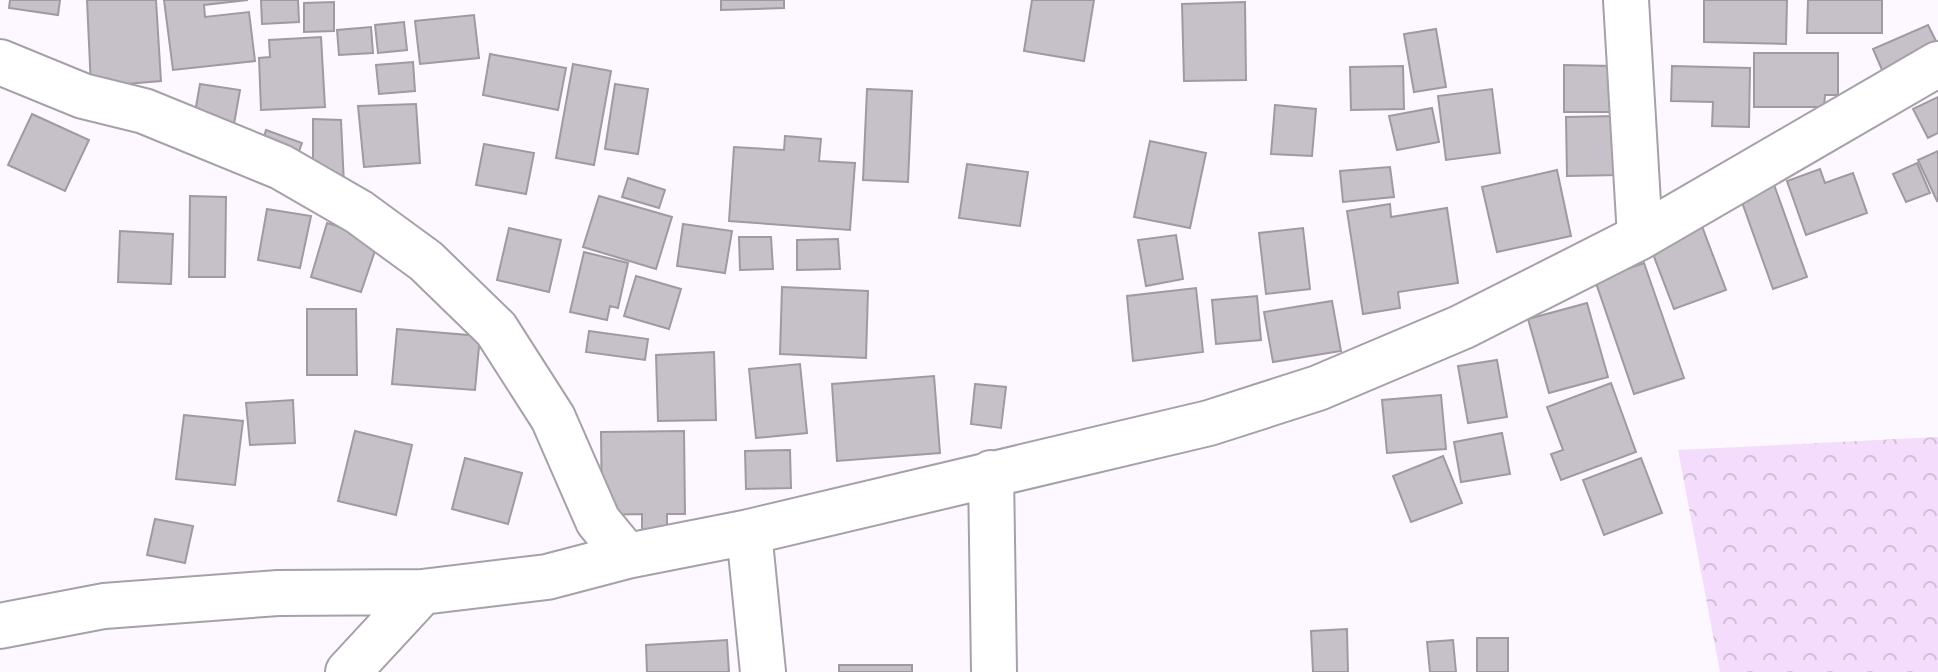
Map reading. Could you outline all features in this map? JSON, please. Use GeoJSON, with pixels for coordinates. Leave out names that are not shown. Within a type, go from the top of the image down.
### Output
{"type":"FeatureCollection","features":[{"type":"Feature","properties":{"kind":"street"},"geometry":{"type":"LineString","coordinates":[[1626,0],[1640,237]]}},
{"type":"Feature","properties":{"kind":"street"},"geometry":{"type":"LineString","coordinates":[[0,62],[83,96],[144,111],[281,167],[359,212],[426,261],[496,329],[553,418],[598,521],[627,556]]}},
{"type":"Feature","properties":{"kind":"street"},"geometry":{"type":"LineString","coordinates":[[0,626],[104,606],[278,593],[422,592],[547,577],[1209,423],[1318,388],[1462,327],[1640,237],[1938,64]]}},
{"type":"Feature","properties":{"kind":"street"},"geometry":{"type":"LineString","coordinates":[[991,473],[994,672]]}},
{"type":"Feature","properties":{"kind":"street"},"geometry":{"type":"LineString","coordinates":[[749,532],[763,672]]}},
{"type":"Feature","properties":{"kind":"street"},"geometry":{"type":"LineString","coordinates":[[348,672],[422,592]]}},
{"type":"Feature","properties":{"kind":"green space"},"geometry":{"type":"Polygon","coordinates":[[[1938,437],[1938,672],[1720,672],[1678,450],[1938,437]]]}},
{"type":"Feature","properties":{"kind":"building"},"geometry":{"type":"Polygon","coordinates":[[[10,0],[60,0],[58,15],[9,8],[10,0]]]}},
{"type":"Feature","properties":{"kind":"building"},"geometry":{"type":"Polygon","coordinates":[[[87,0],[156,0],[161,81],[91,87],[87,0]]]}},
{"type":"Feature","properties":{"kind":"building"},"geometry":{"type":"Polygon","coordinates":[[[164,0],[248,0],[204,5],[205,17],[249,12],[255,61],[173,70],[164,0]]]}},
{"type":"Feature","properties":{"kind":"building"},"geometry":{"type":"Polygon","coordinates":[[[261,0],[298,0],[299,22],[262,24],[261,0]]]}},
{"type":"Feature","properties":{"kind":"building"},"geometry":{"type":"Polygon","coordinates":[[[721,0],[784,0],[784,8],[721,10],[721,0]]]}},
{"type":"Feature","properties":{"kind":"building"},"geometry":{"type":"Polygon","coordinates":[[[1032,0],[1094,0],[1084,61],[1024,51],[1032,0]]]}},
{"type":"Feature","properties":{"kind":"building"},"geometry":{"type":"Polygon","coordinates":[[[1704,0],[1787,0],[1786,44],[1704,42],[1704,0]]]}},
{"type":"Feature","properties":{"kind":"building"},"geometry":{"type":"Polygon","coordinates":[[[1808,0],[1882,0],[1882,33],[1807,33],[1808,0]]]}},
{"type":"Feature","properties":{"kind":"building"},"geometry":{"type":"Polygon","coordinates":[[[334,2],[334,31],[304,32],[304,3],[334,2]]]}},
{"type":"Feature","properties":{"kind":"building"},"geometry":{"type":"Polygon","coordinates":[[[1245,2],[1246,80],[1184,81],[1182,4],[1245,2]]]}},
{"type":"Feature","properties":{"kind":"building"},"geometry":{"type":"Polygon","coordinates":[[[474,15],[479,58],[420,64],[415,21],[474,15]]]}},
{"type":"Feature","properties":{"kind":"building"},"geometry":{"type":"Polygon","coordinates":[[[404,22],[407,50],[378,53],[375,25],[404,22]]]}},
{"type":"Feature","properties":{"kind":"building"},"geometry":{"type":"Polygon","coordinates":[[[1928,25],[1938,45],[1886,79],[1873,49],[1928,25]]]}},
{"type":"Feature","properties":{"kind":"building"},"geometry":{"type":"Polygon","coordinates":[[[371,27],[373,53],[339,55],[337,30],[371,27]]]}},
{"type":"Feature","properties":{"kind":"building"},"geometry":{"type":"Polygon","coordinates":[[[1436,29],[1446,87],[1414,92],[1404,34],[1436,29]]]}},
{"type":"Feature","properties":{"kind":"building"},"geometry":{"type":"Polygon","coordinates":[[[321,37],[325,107],[261,110],[259,58],[270,57],[269,40],[321,37]]]}},
{"type":"Feature","properties":{"kind":"building"},"geometry":{"type":"Polygon","coordinates":[[[1754,53],[1838,53],[1838,95],[1825,95],[1824,107],[1754,107],[1754,53]]]}},
{"type":"Feature","properties":{"kind":"building"},"geometry":{"type":"Polygon","coordinates":[[[490,54],[566,68],[558,110],[483,95],[490,54]]]}},
{"type":"Feature","properties":{"kind":"building"},"geometry":{"type":"Polygon","coordinates":[[[413,62],[415,91],[379,94],[376,65],[413,62]]]}},
{"type":"Feature","properties":{"kind":"building"},"geometry":{"type":"Polygon","coordinates":[[[573,64],[611,71],[594,165],[556,158],[573,64]]]}},
{"type":"Feature","properties":{"kind":"building"},"geometry":{"type":"Polygon","coordinates":[[[1564,65],[1613,66],[1612,112],[1564,112],[1564,65]]]}},
{"type":"Feature","properties":{"kind":"building"},"geometry":{"type":"Polygon","coordinates":[[[1403,66],[1404,109],[1351,110],[1350,67],[1403,66]]]}},
{"type":"Feature","properties":{"kind":"building"},"geometry":{"type":"Polygon","coordinates":[[[1672,66],[1750,68],[1749,127],[1712,126],[1713,102],[1671,101],[1672,66]]]}},
{"type":"Feature","properties":{"kind":"building"},"geometry":{"type":"Polygon","coordinates":[[[200,84],[240,90],[234,124],[194,118],[200,84]]]}},
{"type":"Feature","properties":{"kind":"building"},"geometry":{"type":"Polygon","coordinates":[[[615,84],[648,89],[638,154],[605,149],[615,84]]]}},
{"type":"Feature","properties":{"kind":"building"},"geometry":{"type":"Polygon","coordinates":[[[867,89],[912,91],[908,182],[863,180],[867,89]]]}},
{"type":"Feature","properties":{"kind":"building"},"geometry":{"type":"Polygon","coordinates":[[[1492,89],[1500,153],[1446,160],[1438,96],[1492,89]]]}},
{"type":"Feature","properties":{"kind":"building"},"geometry":{"type":"Polygon","coordinates":[[[1938,97],[1938,133],[1928,138],[1913,109],[1938,97]]]}},
{"type":"Feature","properties":{"kind":"building"},"geometry":{"type":"Polygon","coordinates":[[[416,104],[420,163],[364,167],[358,106],[416,104]]]}},
{"type":"Feature","properties":{"kind":"building"},"geometry":{"type":"Polygon","coordinates":[[[1275,105],[1316,109],[1312,156],[1271,154],[1275,105]]]}},
{"type":"Feature","properties":{"kind":"building"},"geometry":{"type":"Polygon","coordinates":[[[1432,108],[1439,142],[1397,150],[1389,116],[1432,108]]]}},
{"type":"Feature","properties":{"kind":"building"},"geometry":{"type":"Polygon","coordinates":[[[32,114],[89,140],[65,191],[8,165],[32,114]]]}},
{"type":"Feature","properties":{"kind":"building"},"geometry":{"type":"Polygon","coordinates":[[[1619,116],[1619,175],[1567,176],[1566,117],[1619,116]]]}},
{"type":"Feature","properties":{"kind":"building"},"geometry":{"type":"Polygon","coordinates":[[[313,119],[341,120],[344,185],[313,173],[313,119]]]}},
{"type":"Feature","properties":{"kind":"building"},"geometry":{"type":"Polygon","coordinates":[[[266,130],[302,143],[296,159],[261,146],[266,130]]]}},
{"type":"Feature","properties":{"kind":"building"},"geometry":{"type":"Polygon","coordinates":[[[785,136],[821,139],[819,161],[855,163],[850,230],[729,221],[734,147],[784,150],[785,136]]]}},
{"type":"Feature","properties":{"kind":"building"},"geometry":{"type":"Polygon","coordinates":[[[1150,141],[1206,153],[1190,228],[1134,217],[1150,141]]]}},
{"type":"Feature","properties":{"kind":"building"},"geometry":{"type":"Polygon","coordinates":[[[484,144],[534,153],[526,194],[476,185],[484,144]]]}},
{"type":"Feature","properties":{"kind":"building"},"geometry":{"type":"Polygon","coordinates":[[[1938,151],[1938,200],[1937,201],[1918,160],[1938,151]]]}},
{"type":"Feature","properties":{"kind":"building"},"geometry":{"type":"Polygon","coordinates":[[[1917,163],[1930,193],[1906,202],[1893,174],[1917,163]]]}},
{"type":"Feature","properties":{"kind":"building"},"geometry":{"type":"Polygon","coordinates":[[[967,164],[1028,172],[1020,226],[959,218],[967,164]]]}},
{"type":"Feature","properties":{"kind":"building"},"geometry":{"type":"Polygon","coordinates":[[[1390,167],[1394,197],[1343,202],[1340,171],[1390,167]]]}},
{"type":"Feature","properties":{"kind":"building"},"geometry":{"type":"Polygon","coordinates":[[[1820,169],[1825,183],[1853,173],[1867,213],[1806,235],[1787,181],[1820,169]]]}},
{"type":"Feature","properties":{"kind":"building"},"geometry":{"type":"Polygon","coordinates":[[[1557,170],[1571,236],[1497,252],[1482,187],[1557,170]]]}},
{"type":"Feature","properties":{"kind":"building"},"geometry":{"type":"Polygon","coordinates":[[[628,178],[665,190],[659,208],[622,197],[628,178]]]}},
{"type":"Feature","properties":{"kind":"building"},"geometry":{"type":"Polygon","coordinates":[[[1772,179],[1807,277],[1773,289],[1738,191],[1772,179]]]}},
{"type":"Feature","properties":{"kind":"building"},"geometry":{"type":"Polygon","coordinates":[[[190,196],[226,197],[225,277],[189,277],[190,196]]]}},
{"type":"Feature","properties":{"kind":"building"},"geometry":{"type":"Polygon","coordinates":[[[599,196],[672,217],[656,269],[583,247],[599,196]]]}},
{"type":"Feature","properties":{"kind":"building"},"geometry":{"type":"Polygon","coordinates":[[[1390,204],[1391,217],[1447,208],[1458,283],[1398,292],[1400,308],[1363,314],[1347,211],[1390,204]]]}},
{"type":"Feature","properties":{"kind":"building"},"geometry":{"type":"Polygon","coordinates":[[[267,209],[311,216],[300,268],[258,260],[267,209]]]}},
{"type":"Feature","properties":{"kind":"building"},"geometry":{"type":"Polygon","coordinates":[[[1700,221],[1726,290],[1674,309],[1648,241],[1700,221]]]}},
{"type":"Feature","properties":{"kind":"building"},"geometry":{"type":"Polygon","coordinates":[[[327,223],[379,239],[361,292],[311,277],[327,223]]]}},
{"type":"Feature","properties":{"kind":"building"},"geometry":{"type":"Polygon","coordinates":[[[683,224],[732,231],[725,273],[677,266],[683,224]]]}},
{"type":"Feature","properties":{"kind":"building"},"geometry":{"type":"Polygon","coordinates":[[[509,228],[561,240],[549,292],[497,280],[509,228]]]}},
{"type":"Feature","properties":{"kind":"building"},"geometry":{"type":"Polygon","coordinates":[[[1303,228],[1310,289],[1266,294],[1259,233],[1303,228]]]}},
{"type":"Feature","properties":{"kind":"building"},"geometry":{"type":"Polygon","coordinates":[[[120,231],[173,234],[171,284],[118,282],[120,231]]]}},
{"type":"Feature","properties":{"kind":"building"},"geometry":{"type":"Polygon","coordinates":[[[1176,235],[1183,279],[1146,286],[1138,240],[1176,235]]]}},
{"type":"Feature","properties":{"kind":"building"},"geometry":{"type":"Polygon","coordinates":[[[739,237],[771,237],[773,269],[740,270],[739,237]]]}},
{"type":"Feature","properties":{"kind":"building"},"geometry":{"type":"Polygon","coordinates":[[[838,239],[840,269],[797,270],[797,240],[838,239]]]}},
{"type":"Feature","properties":{"kind":"building"},"geometry":{"type":"Polygon","coordinates":[[[584,252],[628,263],[618,308],[610,306],[607,320],[570,312],[584,252]]]}},
{"type":"Feature","properties":{"kind":"building"},"geometry":{"type":"Polygon","coordinates":[[[1644,263],[1684,378],[1634,394],[1595,280],[1644,263]]]}},
{"type":"Feature","properties":{"kind":"building"},"geometry":{"type":"Polygon","coordinates":[[[636,276],[681,289],[669,329],[624,316],[636,276]]]}},
{"type":"Feature","properties":{"kind":"building"},"geometry":{"type":"Polygon","coordinates":[[[782,287],[868,291],[866,358],[780,354],[782,287]]]}},
{"type":"Feature","properties":{"kind":"building"},"geometry":{"type":"Polygon","coordinates":[[[1196,288],[1203,352],[1133,361],[1127,296],[1196,288]]]}},
{"type":"Feature","properties":{"kind":"building"},"geometry":{"type":"Polygon","coordinates":[[[1257,296],[1261,340],[1216,344],[1212,300],[1257,296]]]}},
{"type":"Feature","properties":{"kind":"building"},"geometry":{"type":"Polygon","coordinates":[[[1332,301],[1341,351],[1273,362],[1264,312],[1332,301]]]}},
{"type":"Feature","properties":{"kind":"building"},"geometry":{"type":"Polygon","coordinates":[[[1587,303],[1608,377],[1549,393],[1528,319],[1587,303]]]}},
{"type":"Feature","properties":{"kind":"building"},"geometry":{"type":"Polygon","coordinates":[[[307,309],[356,309],[357,375],[307,375],[307,309]]]}},
{"type":"Feature","properties":{"kind":"building"},"geometry":{"type":"Polygon","coordinates":[[[397,329],[480,336],[475,390],[392,384],[397,329]]]}},
{"type":"Feature","properties":{"kind":"building"},"geometry":{"type":"Polygon","coordinates":[[[589,331],[648,339],[645,360],[586,352],[589,331]]]}},
{"type":"Feature","properties":{"kind":"building"},"geometry":{"type":"Polygon","coordinates":[[[714,352],[716,420],[658,421],[656,355],[714,352]]]}},
{"type":"Feature","properties":{"kind":"building"},"geometry":{"type":"Polygon","coordinates":[[[1497,360],[1507,417],[1468,423],[1458,366],[1497,360]]]}},
{"type":"Feature","properties":{"kind":"building"},"geometry":{"type":"Polygon","coordinates":[[[800,364],[807,433],[756,438],[749,369],[800,364]]]}},
{"type":"Feature","properties":{"kind":"building"},"geometry":{"type":"Polygon","coordinates":[[[934,376],[940,453],[837,461],[832,384],[934,376]]]}},
{"type":"Feature","properties":{"kind":"building"},"geometry":{"type":"Polygon","coordinates":[[[1611,383],[1636,452],[1561,480],[1551,454],[1563,450],[1547,407],[1611,383]]]}},
{"type":"Feature","properties":{"kind":"building"},"geometry":{"type":"Polygon","coordinates":[[[975,384],[1006,387],[1001,428],[971,424],[975,384]]]}},
{"type":"Feature","properties":{"kind":"building"},"geometry":{"type":"Polygon","coordinates":[[[1441,395],[1446,449],[1387,453],[1382,400],[1441,395]]]}},
{"type":"Feature","properties":{"kind":"building"},"geometry":{"type":"Polygon","coordinates":[[[293,400],[295,443],[250,445],[246,403],[293,400]]]}},
{"type":"Feature","properties":{"kind":"building"},"geometry":{"type":"Polygon","coordinates":[[[184,415],[243,421],[235,485],[176,479],[184,415]]]}},
{"type":"Feature","properties":{"kind":"building"},"geometry":{"type":"Polygon","coordinates":[[[355,431],[412,445],[396,515],[338,501],[355,431]]]}},
{"type":"Feature","properties":{"kind":"building"},"geometry":{"type":"Polygon","coordinates":[[[684,431],[685,514],[667,514],[667,540],[642,540],[642,514],[602,515],[601,432],[684,431]]]}},
{"type":"Feature","properties":{"kind":"building"},"geometry":{"type":"Polygon","coordinates":[[[1502,433],[1510,474],[1461,482],[1454,442],[1502,433]]]}},
{"type":"Feature","properties":{"kind":"building"},"geometry":{"type":"Polygon","coordinates":[[[790,450],[791,488],[746,489],[745,451],[790,450]]]}},
{"type":"Feature","properties":{"kind":"building"},"geometry":{"type":"Polygon","coordinates":[[[1443,456],[1462,503],[1411,522],[1393,476],[1443,456]]]}},
{"type":"Feature","properties":{"kind":"building"},"geometry":{"type":"Polygon","coordinates":[[[465,458],[522,473],[508,524],[452,509],[465,458]]]}},
{"type":"Feature","properties":{"kind":"building"},"geometry":{"type":"Polygon","coordinates":[[[1641,458],[1662,513],[1604,535],[1583,480],[1641,458]]]}},
{"type":"Feature","properties":{"kind":"building"},"geometry":{"type":"Polygon","coordinates":[[[155,519],[193,526],[185,563],[147,555],[155,519]]]}},
{"type":"Feature","properties":{"kind":"building"},"geometry":{"type":"Polygon","coordinates":[[[1347,629],[1348,672],[1313,672],[1311,631],[1347,629]]]}},
{"type":"Feature","properties":{"kind":"building"},"geometry":{"type":"Polygon","coordinates":[[[1477,638],[1508,638],[1508,672],[1477,672],[1477,638]]]}},
{"type":"Feature","properties":{"kind":"building"},"geometry":{"type":"Polygon","coordinates":[[[727,640],[729,672],[647,672],[646,645],[727,640]]]}},
{"type":"Feature","properties":{"kind":"building"},"geometry":{"type":"Polygon","coordinates":[[[1453,640],[1456,672],[1430,672],[1427,642],[1453,640]]]}},
{"type":"Feature","properties":{"kind":"building"},"geometry":{"type":"Polygon","coordinates":[[[839,665],[912,665],[912,672],[839,672],[839,665]]]}}]}
